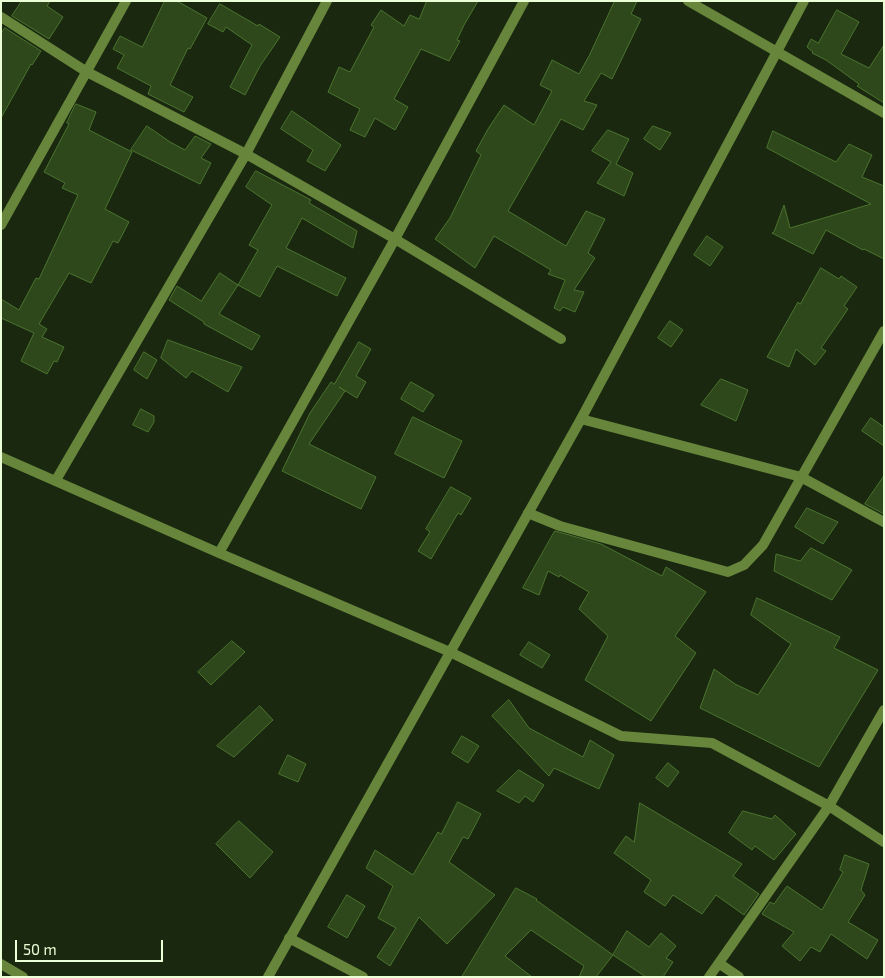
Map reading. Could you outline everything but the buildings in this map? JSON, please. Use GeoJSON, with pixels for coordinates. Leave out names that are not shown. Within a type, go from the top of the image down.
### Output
{"type":"FeatureCollection","features":[{"type":"Feature","properties":{"kind":"street"},"geometry":{"type":"LineString","coordinates":[[1,225],[126,1]]}},
{"type":"Feature","properties":{"kind":"street"},"geometry":{"type":"LineString","coordinates":[[56,480],[246,154],[327,1]]}},
{"type":"Feature","properties":{"kind":"street"},"geometry":{"type":"LineString","coordinates":[[219,553],[395,239],[524,1]]}},
{"type":"Feature","properties":{"kind":"street"},"geometry":{"type":"LineString","coordinates":[[688,1],[884,114]]}},
{"type":"Feature","properties":{"kind":"street"},"geometry":{"type":"LineString","coordinates":[[268,977],[581,419],[804,1]]}},
{"type":"Feature","properties":{"kind":"street"},"geometry":{"type":"LineString","coordinates":[[1,17],[87,72],[246,154],[395,239],[561,339]]}},
{"type":"Feature","properties":{"kind":"street"},"geometry":{"type":"LineString","coordinates":[[528,513],[560,526],[728,572],[744,565],[763,545],[884,331]]}},
{"type":"Feature","properties":{"kind":"street"},"geometry":{"type":"LineString","coordinates":[[581,419],[801,477],[884,522]]}},
{"type":"Feature","properties":{"kind":"street"},"geometry":{"type":"LineString","coordinates":[[1,457],[450,652],[621,736],[712,743],[829,806],[884,842]]}},
{"type":"Feature","properties":{"kind":"street"},"geometry":{"type":"LineString","coordinates":[[709,977],[720,964],[829,806],[884,710]]}},
{"type":"Feature","properties":{"kind":"street"},"geometry":{"type":"LineString","coordinates":[[289,938],[363,977]]}},
{"type":"Feature","properties":{"kind":"street"},"geometry":{"type":"LineString","coordinates":[[1,964],[23,977]]}},
{"type":"Feature","properties":{"kind":"street"},"geometry":{"type":"LineString","coordinates":[[720,964],[740,977]]}}]}
